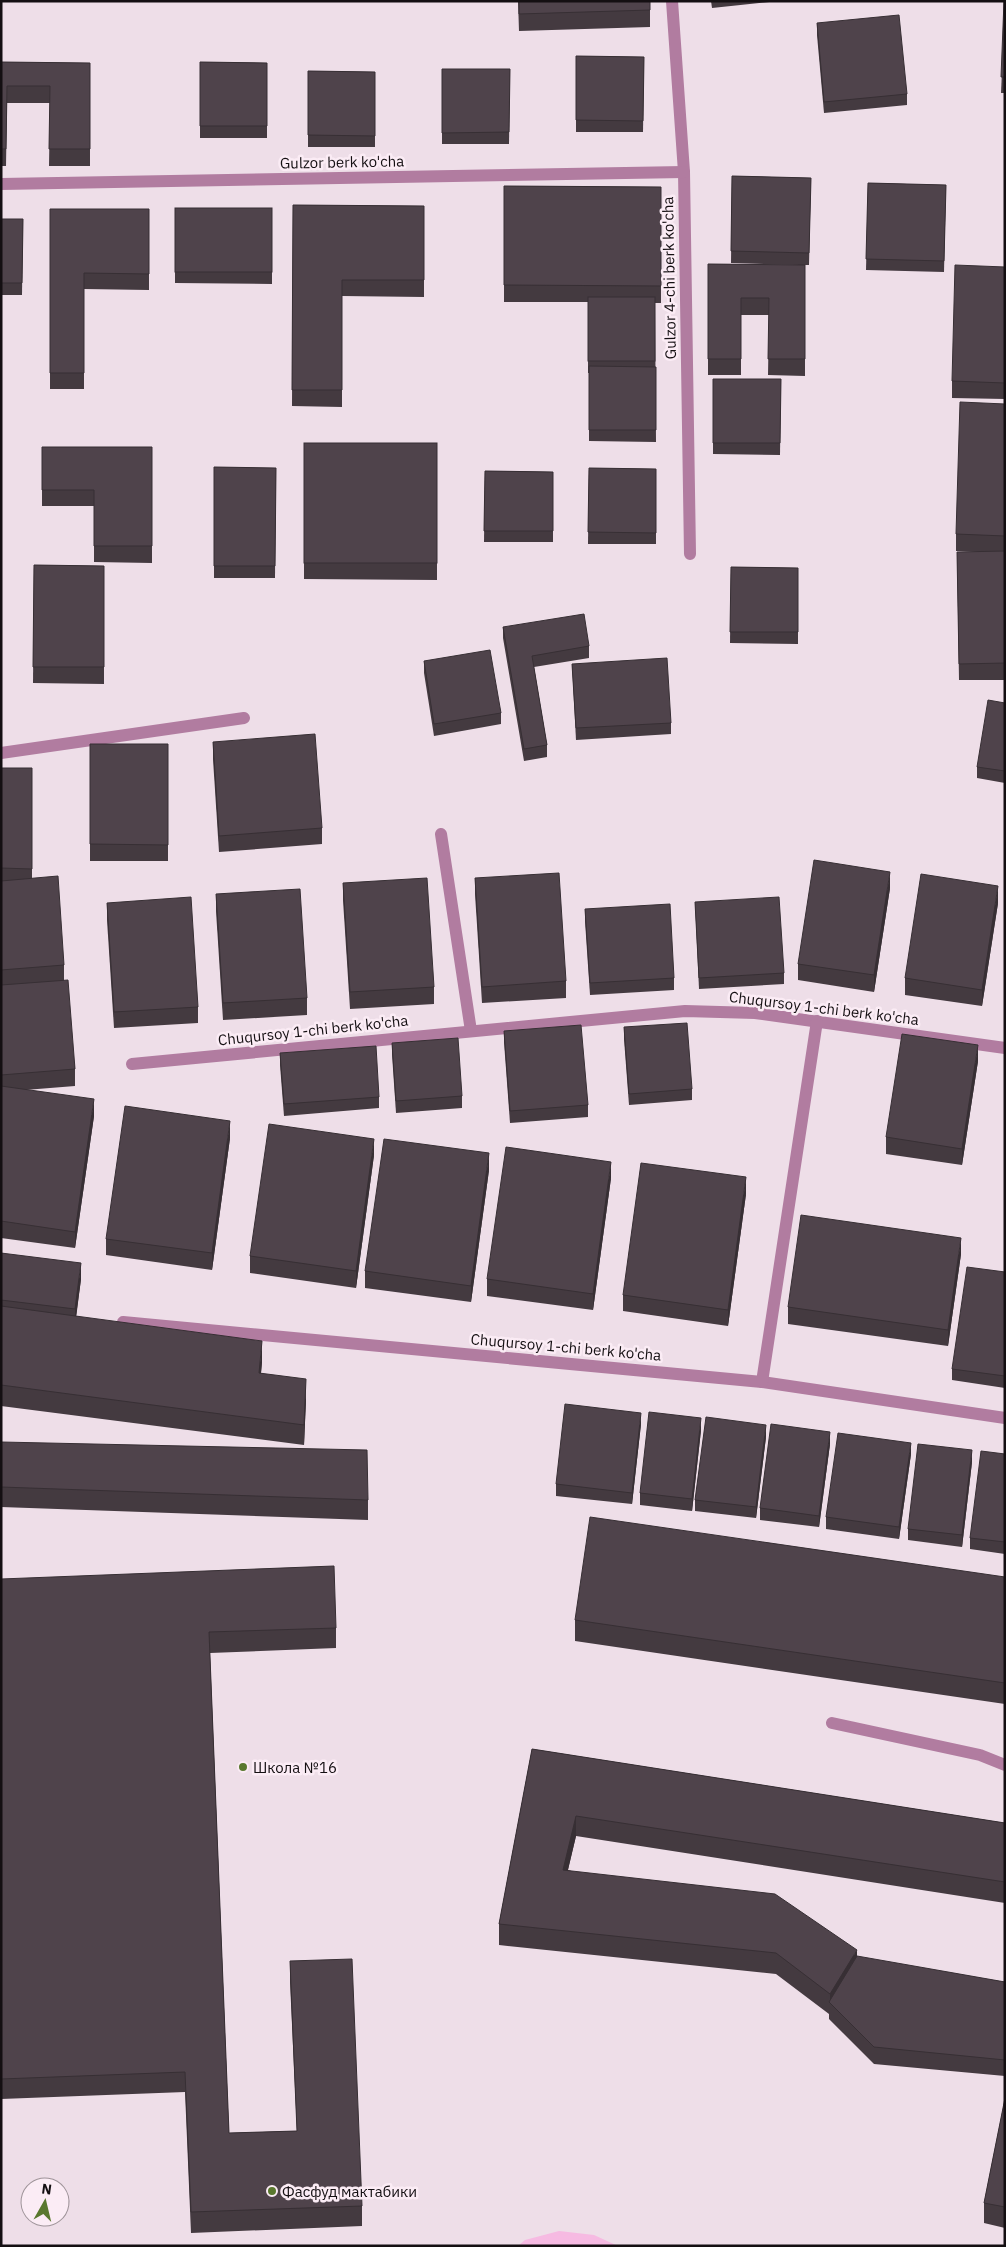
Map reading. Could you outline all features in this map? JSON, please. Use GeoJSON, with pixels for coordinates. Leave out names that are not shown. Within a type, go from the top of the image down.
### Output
{"type":"FeatureCollection","features":[{"type":"Feature","properties":{"kind":"street","name":"Gulzor 4-chi berk ko'cha"},"geometry":{"type":"LineString","coordinates":[[672,1],[684,172],[690,554]]}},
{"type":"Feature","properties":{"kind":"street","name":"Gulzor berk ko'cha"},"geometry":{"type":"LineString","coordinates":[[1,184],[684,172]]}},
{"type":"Feature","properties":{"kind":"street"},"geometry":{"type":"LineString","coordinates":[[1,753],[244,718]]}},
{"type":"Feature","properties":{"kind":"street"},"geometry":{"type":"LineString","coordinates":[[441,834],[472,1031]]}},
{"type":"Feature","properties":{"kind":"street","name":"Chuqursoy 1-chi berk ko'cha"},"geometry":{"type":"LineString","coordinates":[[132,1064],[685,1011],[755,1013],[1005,1048]]}},
{"type":"Feature","properties":{"kind":"street"},"geometry":{"type":"LineString","coordinates":[[762,1382],[817,1021]]}},
{"type":"Feature","properties":{"kind":"street","name":"Chuqursoy 1-chi berk ko'cha"},"geometry":{"type":"LineString","coordinates":[[123,1322],[762,1382],[1005,1418]]}},
{"type":"Feature","properties":{"kind":"street"},"geometry":{"type":"LineString","coordinates":[[832,1722],[980,1755],[1005,1765]]}},
{"type":"Feature","properties":{"kind":"shaded area"},"geometry":{"type":"Polygon","coordinates":[[[559,2231],[594,2235],[618,2246],[518,2246],[525,2240],[559,2231]]]}},
{"type":"Feature","properties":{"kind":"building"},"geometry":{"type":"Polygon","coordinates":[[[519,1],[650,1],[650,10],[519,14],[519,1]]]}},
{"type":"Feature","properties":{"kind":"building"},"geometry":{"type":"Polygon","coordinates":[[[1004,1],[1005,77],[1001,77],[1004,1]]]}},
{"type":"Feature","properties":{"kind":"building"},"geometry":{"type":"Polygon","coordinates":[[[899,15],[907,94],[824,102],[817,23],[899,15]]]}},
{"type":"Feature","properties":{"kind":"building"},"geometry":{"type":"Polygon","coordinates":[[[576,56],[644,57],[643,121],[576,120],[576,56]]]}},
{"type":"Feature","properties":{"kind":"building"},"geometry":{"type":"Polygon","coordinates":[[[1,62],[90,63],[90,149],[49,149],[50,86],[7,86],[6,149],[1,149],[1,62]]]}},
{"type":"Feature","properties":{"kind":"building"},"geometry":{"type":"Polygon","coordinates":[[[200,62],[267,63],[267,126],[200,126],[200,62]]]}},
{"type":"Feature","properties":{"kind":"building"},"geometry":{"type":"Polygon","coordinates":[[[442,69],[510,69],[509,132],[442,133],[442,69]]]}},
{"type":"Feature","properties":{"kind":"building"},"geometry":{"type":"Polygon","coordinates":[[[308,71],[375,72],[375,136],[308,135],[308,71]]]}},
{"type":"Feature","properties":{"kind":"building"},"geometry":{"type":"Polygon","coordinates":[[[732,176],[811,178],[809,253],[731,251],[732,176]]]}},
{"type":"Feature","properties":{"kind":"building"},"geometry":{"type":"Polygon","coordinates":[[[868,183],[946,185],[944,261],[866,259],[868,183]]]}},
{"type":"Feature","properties":{"kind":"building"},"geometry":{"type":"Polygon","coordinates":[[[504,186],[661,187],[661,286],[504,285],[504,186]]]}},
{"type":"Feature","properties":{"kind":"building"},"geometry":{"type":"Polygon","coordinates":[[[293,205],[424,206],[424,280],[342,280],[342,390],[292,390],[293,205]]]}},
{"type":"Feature","properties":{"kind":"building"},"geometry":{"type":"Polygon","coordinates":[[[175,208],[272,208],[272,272],[175,272],[175,208]]]}},
{"type":"Feature","properties":{"kind":"building"},"geometry":{"type":"Polygon","coordinates":[[[50,209],[149,209],[149,274],[84,273],[84,373],[50,373],[50,209]]]}},
{"type":"Feature","properties":{"kind":"building"},"geometry":{"type":"Polygon","coordinates":[[[1,219],[23,219],[22,283],[1,283],[1,219]]]}},
{"type":"Feature","properties":{"kind":"building"},"geometry":{"type":"Polygon","coordinates":[[[708,264],[805,265],[805,359],[768,359],[769,298],[741,298],[741,359],[708,359],[708,264]]]}},
{"type":"Feature","properties":{"kind":"building"},"geometry":{"type":"Polygon","coordinates":[[[955,265],[1005,267],[1005,383],[952,381],[955,265]]]}},
{"type":"Feature","properties":{"kind":"building"},"geometry":{"type":"Polygon","coordinates":[[[588,297],[655,297],[655,361],[588,361],[588,297]]]}},
{"type":"Feature","properties":{"kind":"building"},"geometry":{"type":"Polygon","coordinates":[[[589,366],[656,367],[656,430],[589,430],[589,366]]]}},
{"type":"Feature","properties":{"kind":"building"},"geometry":{"type":"Polygon","coordinates":[[[713,379],[781,379],[780,443],[713,443],[713,379]]]}},
{"type":"Feature","properties":{"kind":"building"},"geometry":{"type":"Polygon","coordinates":[[[960,402],[1005,404],[1005,536],[956,534],[960,402]]]}},
{"type":"Feature","properties":{"kind":"building"},"geometry":{"type":"Polygon","coordinates":[[[304,443],[437,443],[437,563],[304,563],[304,443]]]}},
{"type":"Feature","properties":{"kind":"building"},"geometry":{"type":"Polygon","coordinates":[[[42,447],[152,447],[152,546],[94,546],[94,490],[42,490],[42,447]]]}},
{"type":"Feature","properties":{"kind":"building"},"geometry":{"type":"Polygon","coordinates":[[[214,467],[276,468],[275,566],[214,566],[214,467]]]}},
{"type":"Feature","properties":{"kind":"building"},"geometry":{"type":"Polygon","coordinates":[[[589,468],[656,469],[656,533],[588,532],[589,468]]]}},
{"type":"Feature","properties":{"kind":"building"},"geometry":{"type":"Polygon","coordinates":[[[485,471],[553,472],[553,531],[484,531],[485,471]]]}},
{"type":"Feature","properties":{"kind":"building"},"geometry":{"type":"Polygon","coordinates":[[[1005,551],[1005,663],[959,664],[957,552],[1005,551]]]}},
{"type":"Feature","properties":{"kind":"building"},"geometry":{"type":"Polygon","coordinates":[[[34,565],[104,566],[104,667],[33,667],[34,565]]]}},
{"type":"Feature","properties":{"kind":"building"},"geometry":{"type":"Polygon","coordinates":[[[731,567],[798,568],[798,632],[730,632],[731,567]]]}},
{"type":"Feature","properties":{"kind":"building"},"geometry":{"type":"Polygon","coordinates":[[[584,614],[589,646],[532,656],[547,745],[524,749],[503,627],[584,614]]]}},
{"type":"Feature","properties":{"kind":"building"},"geometry":{"type":"Polygon","coordinates":[[[490,650],[501,713],[434,724],[424,661],[490,650]]]}},
{"type":"Feature","properties":{"kind":"building"},"geometry":{"type":"Polygon","coordinates":[[[667,658],[671,723],[576,728],[572,664],[667,658]]]}},
{"type":"Feature","properties":{"kind":"building"},"geometry":{"type":"Polygon","coordinates":[[[988,700],[1005,703],[1005,771],[977,767],[988,700]]]}},
{"type":"Feature","properties":{"kind":"building"},"geometry":{"type":"Polygon","coordinates":[[[315,734],[322,828],[219,836],[213,742],[315,734]]]}},
{"type":"Feature","properties":{"kind":"building"},"geometry":{"type":"Polygon","coordinates":[[[90,744],[168,744],[168,845],[90,844],[90,744]]]}},
{"type":"Feature","properties":{"kind":"building"},"geometry":{"type":"Polygon","coordinates":[[[1,768],[32,768],[32,869],[1,868],[1,768]]]}},
{"type":"Feature","properties":{"kind":"building"},"geometry":{"type":"Polygon","coordinates":[[[814,860],[890,872],[874,975],[798,964],[814,860]]]}},
{"type":"Feature","properties":{"kind":"building"},"geometry":{"type":"Polygon","coordinates":[[[559,873],[566,981],[482,987],[475,878],[559,873]]]}},
{"type":"Feature","properties":{"kind":"building"},"geometry":{"type":"Polygon","coordinates":[[[921,874],[998,886],[982,990],[905,978],[921,874]]]}},
{"type":"Feature","properties":{"kind":"building"},"geometry":{"type":"Polygon","coordinates":[[[58,876],[64,965],[1,970],[1,881],[58,876]]]}},
{"type":"Feature","properties":{"kind":"building"},"geometry":{"type":"Polygon","coordinates":[[[427,878],[434,987],[350,992],[343,883],[427,878]]]}},
{"type":"Feature","properties":{"kind":"building"},"geometry":{"type":"Polygon","coordinates":[[[300,889],[307,998],[223,1003],[216,894],[300,889]]]}},
{"type":"Feature","properties":{"kind":"building"},"geometry":{"type":"Polygon","coordinates":[[[191,897],[198,1007],[114,1012],[107,903],[191,897]]]}},
{"type":"Feature","properties":{"kind":"building"},"geometry":{"type":"Polygon","coordinates":[[[779,897],[784,973],[699,978],[695,902],[779,897]]]}},
{"type":"Feature","properties":{"kind":"building"},"geometry":{"type":"Polygon","coordinates":[[[670,904],[674,978],[590,983],[585,909],[670,904]]]}},
{"type":"Feature","properties":{"kind":"building"},"geometry":{"type":"Polygon","coordinates":[[[68,980],[75,1069],[1,1075],[1,985],[68,980]]]}},
{"type":"Feature","properties":{"kind":"building"},"geometry":{"type":"Polygon","coordinates":[[[687,1023],[692,1089],[629,1094],[624,1027],[687,1023]]]}},
{"type":"Feature","properties":{"kind":"building"},"geometry":{"type":"Polygon","coordinates":[[[581,1025],[588,1105],[510,1111],[504,1031],[581,1025]]]}},
{"type":"Feature","properties":{"kind":"building"},"geometry":{"type":"Polygon","coordinates":[[[902,1034],[978,1045],[962,1149],[886,1137],[902,1034]]]}},
{"type":"Feature","properties":{"kind":"building"},"geometry":{"type":"Polygon","coordinates":[[[458,1038],[462,1096],[396,1101],[392,1043],[458,1038]]]}},
{"type":"Feature","properties":{"kind":"building"},"geometry":{"type":"Polygon","coordinates":[[[376,1046],[379,1097],[284,1104],[280,1053],[376,1046]]]}},
{"type":"Feature","properties":{"kind":"building"},"geometry":{"type":"Polygon","coordinates":[[[1,1086],[94,1099],[75,1232],[1,1221],[1,1086]]]}},
{"type":"Feature","properties":{"kind":"building"},"geometry":{"type":"Polygon","coordinates":[[[125,1106],[230,1121],[212,1253],[106,1239],[125,1106]]]}},
{"type":"Feature","properties":{"kind":"building"},"geometry":{"type":"Polygon","coordinates":[[[269,1124],[374,1139],[356,1271],[250,1256],[269,1124]]]}},
{"type":"Feature","properties":{"kind":"building"},"geometry":{"type":"Polygon","coordinates":[[[384,1139],[489,1153],[471,1286],[365,1271],[384,1139]]]}},
{"type":"Feature","properties":{"kind":"building"},"geometry":{"type":"Polygon","coordinates":[[[506,1147],[611,1162],[593,1294],[487,1279],[506,1147]]]}},
{"type":"Feature","properties":{"kind":"building"},"geometry":{"type":"Polygon","coordinates":[[[641,1163],[746,1177],[728,1310],[623,1295],[641,1163]]]}},
{"type":"Feature","properties":{"kind":"building"},"geometry":{"type":"Polygon","coordinates":[[[801,1215],[961,1238],[948,1330],[788,1307],[801,1215]]]}},
{"type":"Feature","properties":{"kind":"building"},"geometry":{"type":"Polygon","coordinates":[[[1,1253],[81,1263],[75,1309],[1,1300],[1,1253]]]}},
{"type":"Feature","properties":{"kind":"building"},"geometry":{"type":"Polygon","coordinates":[[[967,1267],[1005,1272],[1005,1376],[952,1369],[967,1267]]]}},
{"type":"Feature","properties":{"kind":"building"},"geometry":{"type":"Polygon","coordinates":[[[1,1306],[262,1341],[259,1373],[306,1379],[304,1425],[1,1385],[1,1306]]]}},
{"type":"Feature","properties":{"kind":"building"},"geometry":{"type":"Polygon","coordinates":[[[565,1404],[641,1413],[632,1493],[556,1484],[565,1404]]]}},
{"type":"Feature","properties":{"kind":"building"},"geometry":{"type":"Polygon","coordinates":[[[649,1412],[701,1418],[692,1499],[640,1493],[649,1412]]]}},
{"type":"Feature","properties":{"kind":"building"},"geometry":{"type":"Polygon","coordinates":[[[706,1417],[766,1425],[756,1507],[695,1500],[706,1417]]]}},
{"type":"Feature","properties":{"kind":"building"},"geometry":{"type":"Polygon","coordinates":[[[771,1424],[830,1432],[819,1516],[760,1508],[771,1424]]]}},
{"type":"Feature","properties":{"kind":"building"},"geometry":{"type":"Polygon","coordinates":[[[838,1433],[911,1443],[899,1527],[826,1517],[838,1433]]]}},
{"type":"Feature","properties":{"kind":"building"},"geometry":{"type":"Polygon","coordinates":[[[1,1442],[367,1450],[368,1500],[1,1487],[1,1442]]]}},
{"type":"Feature","properties":{"kind":"building"},"geometry":{"type":"Polygon","coordinates":[[[918,1444],[972,1450],[962,1535],[908,1529],[918,1444]]]}},
{"type":"Feature","properties":{"kind":"building"},"geometry":{"type":"Polygon","coordinates":[[[981,1451],[1005,1454],[1005,1542],[970,1538],[981,1451]]]}},
{"type":"Feature","properties":{"kind":"building"},"geometry":{"type":"Polygon","coordinates":[[[590,1517],[1005,1577],[1005,1683],[575,1620],[590,1517]]]}},
{"type":"Feature","properties":{"kind":"building"},"geometry":{"type":"Polygon","coordinates":[[[334,1566],[336,1628],[209,1632],[229,2133],[297,2131],[290,1961],[352,1959],[362,2206],[191,2212],[185,2072],[1,2079],[1,1579],[334,1566]]]}},
{"type":"Feature","properties":{"kind":"building"},"geometry":{"type":"Polygon","coordinates":[[[532,1749],[1005,1823],[1005,1882],[576,1816],[563,1870],[775,1894],[857,1950],[830,1994],[776,1953],[499,1924],[532,1749]]]}},
{"type":"Feature","properties":{"kind":"building"},"geometry":{"type":"Polygon","coordinates":[[[857,1956],[1005,1982],[1005,2060],[874,2047],[829,2002],[857,1956]]]}},
{"type":"Feature","properties":{"kind":"building"},"geometry":{"type":"Polygon","coordinates":[[[1005,2098],[1005,2207],[984,2203],[1005,2098]]]}},
{"type":"Feature","properties":{"kind":"place","name":"Школа №16"},"geometry":{"type":"Point","coordinates":[243,1767]}},
{"type":"Feature","properties":{"kind":"place","name":"Фасфуд мактабики"},"geometry":{"type":"Point","coordinates":[272,2191]}}]}
